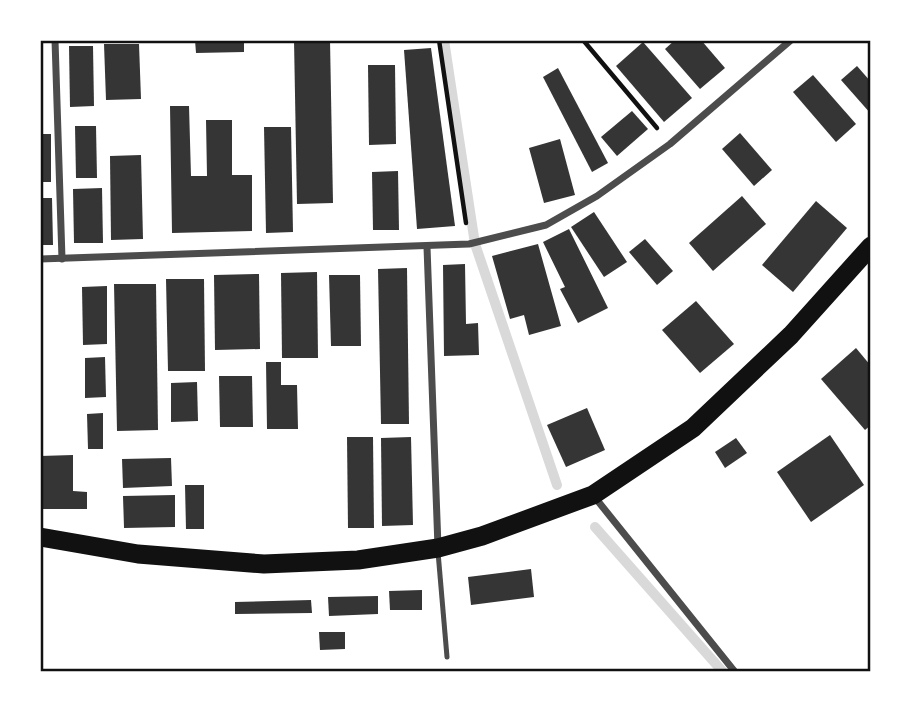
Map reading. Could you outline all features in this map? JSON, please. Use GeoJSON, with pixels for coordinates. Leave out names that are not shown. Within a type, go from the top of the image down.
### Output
{"type":"FeatureCollection","features":[{"type":"Feature","properties":{"kind":"highway"},"geometry":{"type":"LineString","coordinates":[[40,537],[138,554],[264,564],[358,561],[438,548],[482,537],[593,495],[693,428],[791,335],[871,246]]}},
{"type":"Feature","properties":{"kind":"street"},"geometry":{"type":"LineString","coordinates":[[55,40],[62,259]]}},
{"type":"Feature","properties":{"kind":"street"},"geometry":{"type":"LineString","coordinates":[[40,259],[427,247],[480,243],[546,225],[597,196],[670,144],[792,40]]}},
{"type":"Feature","properties":{"kind":"street"},"geometry":{"type":"LineString","coordinates":[[427,247],[438,548]]}},
{"type":"Feature","properties":{"kind":"street"},"geometry":{"type":"LineString","coordinates":[[593,495],[736,672]]}},
{"type":"Feature","properties":{"kind":"lane"},"geometry":{"type":"LineString","coordinates":[[438,548],[447,657]]}},
{"type":"Feature","properties":{"kind":"path"},"geometry":{"type":"LineString","coordinates":[[439,40],[469,244]]}},
{"type":"Feature","properties":{"kind":"path"},"geometry":{"type":"LineString","coordinates":[[583,40],[670,144]]}},
{"type":"Feature","properties":{"kind":"building"},"geometry":{"type":"Polygon","coordinates":[[[40,40],[43,40],[43,73],[40,73],[40,40]]]}},
{"type":"Feature","properties":{"kind":"building"},"geometry":{"type":"Polygon","coordinates":[[[195,40],[244,40],[244,52],[196,53],[195,40]]]}},
{"type":"Feature","properties":{"kind":"building"},"geometry":{"type":"Polygon","coordinates":[[[294,40],[330,40],[333,203],[297,204],[294,40]]]}},
{"type":"Feature","properties":{"kind":"building"},"geometry":{"type":"Polygon","coordinates":[[[675,40],[701,40],[725,68],[700,89],[665,49],[675,40]]]}},
{"type":"Feature","properties":{"kind":"building"},"geometry":{"type":"Polygon","coordinates":[[[643,42],[692,98],[664,122],[616,66],[643,42]]]}},
{"type":"Feature","properties":{"kind":"building"},"geometry":{"type":"Polygon","coordinates":[[[104,44],[139,44],[141,99],[106,100],[104,44]]]}},
{"type":"Feature","properties":{"kind":"building"},"geometry":{"type":"Polygon","coordinates":[[[69,46],[93,46],[94,106],[70,107],[69,46]]]}},
{"type":"Feature","properties":{"kind":"building"},"geometry":{"type":"Polygon","coordinates":[[[431,48],[455,226],[417,229],[404,50],[431,48]]]}},
{"type":"Feature","properties":{"kind":"building"},"geometry":{"type":"Polygon","coordinates":[[[368,65],[395,65],[396,144],[369,145],[368,65]]]}},
{"type":"Feature","properties":{"kind":"building"},"geometry":{"type":"Polygon","coordinates":[[[857,66],[871,82],[871,114],[841,80],[857,66]]]}},
{"type":"Feature","properties":{"kind":"building"},"geometry":{"type":"Polygon","coordinates":[[[558,68],[608,163],[592,172],[543,77],[558,68]]]}},
{"type":"Feature","properties":{"kind":"building"},"geometry":{"type":"Polygon","coordinates":[[[813,75],[856,124],[836,142],[793,92],[813,75]]]}},
{"type":"Feature","properties":{"kind":"building"},"geometry":{"type":"Polygon","coordinates":[[[170,106],[189,106],[191,176],[207,176],[206,120],[232,120],[232,175],[252,175],[252,231],[172,233],[170,106]]]}},
{"type":"Feature","properties":{"kind":"building"},"geometry":{"type":"Polygon","coordinates":[[[632,111],[648,129],[617,156],[601,137],[632,111]]]}},
{"type":"Feature","properties":{"kind":"building"},"geometry":{"type":"Polygon","coordinates":[[[75,126],[96,126],[97,178],[76,178],[75,126]]]}},
{"type":"Feature","properties":{"kind":"building"},"geometry":{"type":"Polygon","coordinates":[[[264,127],[291,127],[293,232],[266,233],[264,127]]]}},
{"type":"Feature","properties":{"kind":"building"},"geometry":{"type":"Polygon","coordinates":[[[740,133],[772,170],[754,186],[722,149],[740,133]]]}},
{"type":"Feature","properties":{"kind":"building"},"geometry":{"type":"Polygon","coordinates":[[[40,134],[51,134],[51,182],[40,182],[40,134]]]}},
{"type":"Feature","properties":{"kind":"building"},"geometry":{"type":"Polygon","coordinates":[[[560,139],[575,195],[544,203],[529,148],[560,139]]]}},
{"type":"Feature","properties":{"kind":"building"},"geometry":{"type":"Polygon","coordinates":[[[141,155],[143,239],[111,240],[110,156],[141,155]]]}},
{"type":"Feature","properties":{"kind":"building"},"geometry":{"type":"Polygon","coordinates":[[[398,171],[399,230],[373,230],[372,172],[398,171]]]}},
{"type":"Feature","properties":{"kind":"building"},"geometry":{"type":"Polygon","coordinates":[[[102,188],[103,243],[74,243],[73,189],[102,188]]]}},
{"type":"Feature","properties":{"kind":"building"},"geometry":{"type":"Polygon","coordinates":[[[742,196],[766,224],[713,271],[689,243],[742,196]]]}},
{"type":"Feature","properties":{"kind":"building"},"geometry":{"type":"Polygon","coordinates":[[[40,198],[52,198],[53,245],[40,245],[40,198]]]}},
{"type":"Feature","properties":{"kind":"building"},"geometry":{"type":"Polygon","coordinates":[[[816,201],[847,228],[793,292],[762,265],[816,201]]]}},
{"type":"Feature","properties":{"kind":"building"},"geometry":{"type":"Polygon","coordinates":[[[594,212],[627,262],[604,277],[571,227],[594,212]]]}},
{"type":"Feature","properties":{"kind":"building"},"geometry":{"type":"Polygon","coordinates":[[[569,229],[608,308],[578,323],[560,289],[565,287],[543,242],[569,229]]]}},
{"type":"Feature","properties":{"kind":"building"},"geometry":{"type":"Polygon","coordinates":[[[645,239],[673,271],[657,285],[629,252],[645,239]]]}},
{"type":"Feature","properties":{"kind":"building"},"geometry":{"type":"Polygon","coordinates":[[[538,244],[561,326],[529,335],[524,315],[510,319],[492,256],[538,244]]]}},
{"type":"Feature","properties":{"kind":"building"},"geometry":{"type":"Polygon","coordinates":[[[465,264],[466,324],[478,323],[479,355],[444,356],[443,265],[465,264]]]}},
{"type":"Feature","properties":{"kind":"building"},"geometry":{"type":"Polygon","coordinates":[[[407,268],[409,424],[381,424],[378,269],[407,268]]]}},
{"type":"Feature","properties":{"kind":"building"},"geometry":{"type":"Polygon","coordinates":[[[317,272],[318,358],[282,358],[281,273],[317,272]]]}},
{"type":"Feature","properties":{"kind":"building"},"geometry":{"type":"Polygon","coordinates":[[[259,274],[260,349],[215,350],[214,275],[259,274]]]}},
{"type":"Feature","properties":{"kind":"building"},"geometry":{"type":"Polygon","coordinates":[[[329,275],[360,275],[361,346],[331,346],[329,275]]]}},
{"type":"Feature","properties":{"kind":"building"},"geometry":{"type":"Polygon","coordinates":[[[166,279],[204,279],[205,371],[168,371],[166,279]]]}},
{"type":"Feature","properties":{"kind":"building"},"geometry":{"type":"Polygon","coordinates":[[[114,284],[156,284],[158,430],[117,431],[114,284]]]}},
{"type":"Feature","properties":{"kind":"building"},"geometry":{"type":"Polygon","coordinates":[[[107,286],[107,344],[83,345],[82,287],[107,286]]]}},
{"type":"Feature","properties":{"kind":"building"},"geometry":{"type":"Polygon","coordinates":[[[696,301],[734,344],[700,373],[662,330],[696,301]]]}},
{"type":"Feature","properties":{"kind":"building"},"geometry":{"type":"Polygon","coordinates":[[[856,348],[871,366],[871,425],[865,430],[821,379],[856,348]]]}},
{"type":"Feature","properties":{"kind":"building"},"geometry":{"type":"Polygon","coordinates":[[[105,357],[106,397],[85,398],[85,358],[105,357]]]}},
{"type":"Feature","properties":{"kind":"building"},"geometry":{"type":"Polygon","coordinates":[[[266,362],[281,362],[281,385],[297,385],[298,429],[267,429],[266,362]]]}},
{"type":"Feature","properties":{"kind":"building"},"geometry":{"type":"Polygon","coordinates":[[[219,376],[252,376],[253,427],[220,427],[219,376]]]}},
{"type":"Feature","properties":{"kind":"building"},"geometry":{"type":"Polygon","coordinates":[[[197,382],[198,421],[171,422],[171,383],[197,382]]]}},
{"type":"Feature","properties":{"kind":"building"},"geometry":{"type":"Polygon","coordinates":[[[587,408],[605,450],[566,467],[547,425],[587,408]]]}},
{"type":"Feature","properties":{"kind":"building"},"geometry":{"type":"Polygon","coordinates":[[[103,413],[103,449],[88,449],[87,414],[103,413]]]}},
{"type":"Feature","properties":{"kind":"building"},"geometry":{"type":"Polygon","coordinates":[[[830,435],[864,485],[811,522],[777,472],[830,435]]]}},
{"type":"Feature","properties":{"kind":"building"},"geometry":{"type":"Polygon","coordinates":[[[347,437],[373,437],[374,528],[348,528],[347,437]]]}},
{"type":"Feature","properties":{"kind":"building"},"geometry":{"type":"Polygon","coordinates":[[[411,437],[413,525],[382,526],[381,438],[411,437]]]}},
{"type":"Feature","properties":{"kind":"building"},"geometry":{"type":"Polygon","coordinates":[[[736,438],[747,453],[725,468],[715,452],[736,438]]]}},
{"type":"Feature","properties":{"kind":"building"},"geometry":{"type":"Polygon","coordinates":[[[73,455],[73,491],[87,492],[87,509],[40,509],[40,456],[73,455]]]}},
{"type":"Feature","properties":{"kind":"building"},"geometry":{"type":"Polygon","coordinates":[[[171,458],[172,486],[123,488],[122,459],[171,458]]]}},
{"type":"Feature","properties":{"kind":"building"},"geometry":{"type":"Polygon","coordinates":[[[185,485],[204,485],[204,529],[186,529],[185,485]]]}},
{"type":"Feature","properties":{"kind":"building"},"geometry":{"type":"Polygon","coordinates":[[[175,495],[175,527],[124,528],[123,496],[175,495]]]}},
{"type":"Feature","properties":{"kind":"building"},"geometry":{"type":"Polygon","coordinates":[[[531,569],[534,597],[471,605],[468,577],[531,569]]]}},
{"type":"Feature","properties":{"kind":"building"},"geometry":{"type":"Polygon","coordinates":[[[422,590],[422,610],[390,610],[389,591],[422,590]]]}},
{"type":"Feature","properties":{"kind":"building"},"geometry":{"type":"Polygon","coordinates":[[[378,596],[378,614],[329,616],[328,597],[378,596]]]}},
{"type":"Feature","properties":{"kind":"building"},"geometry":{"type":"Polygon","coordinates":[[[311,600],[312,613],[235,614],[235,602],[311,600]]]}},
{"type":"Feature","properties":{"kind":"building"},"geometry":{"type":"Polygon","coordinates":[[[319,632],[345,632],[345,649],[320,650],[319,632]]]}},
{"type":"Feature","properties":{"kind":"waterway"},"geometry":{"type":"LineString","coordinates":[[444,40],[475,244],[557,485]]}},
{"type":"Feature","properties":{"kind":"waterway"},"geometry":{"type":"LineString","coordinates":[[595,527],[723,672]]}}]}
